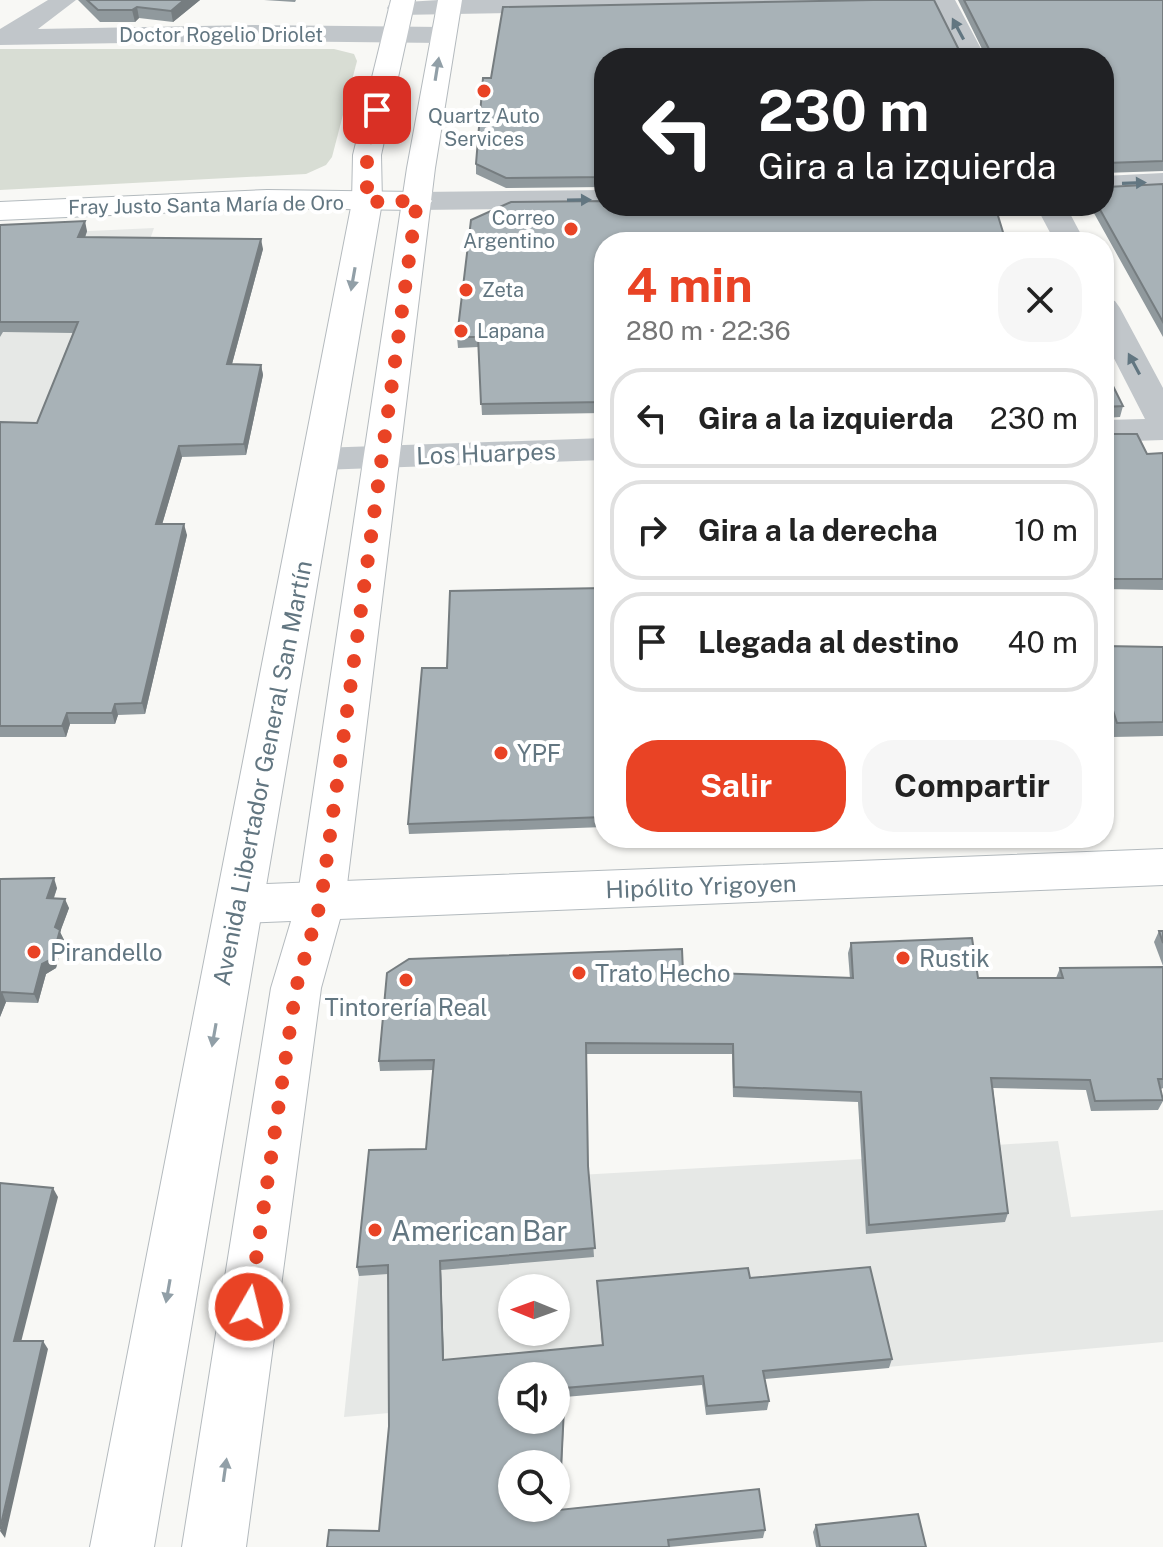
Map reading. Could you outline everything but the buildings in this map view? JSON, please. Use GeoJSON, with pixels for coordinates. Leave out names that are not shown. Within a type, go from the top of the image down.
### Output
{"type":"FeatureCollection","features":[{"type":"Feature","properties":{"kind":"main road"},"geometry":{"type":"LineString","coordinates":[[214,1547],[296,988],[321,901],[417,201],[448,4]]}},
{"type":"Feature","properties":{"kind":"main road","name":"Avenida Libertador General San Martín"},"geometry":{"type":"LineString","coordinates":[[122,1547],[367,202],[367,155],[399,14]]}},
{"type":"Feature","properties":{"kind":"main road","name":"Fray Justo Santa María de Oro"},"geometry":{"type":"LineString","coordinates":[[0,211],[267,199],[417,201]]}},
{"type":"Feature","properties":{"kind":"main road","name":"Hipólito Yrigoyen"},"geometry":{"type":"LineString","coordinates":[[240,904],[1163,867]]}},
{"type":"Feature","properties":{"kind":"street"},"geometry":{"type":"LineString","coordinates":[[4,38],[64,0]]}},
{"type":"Feature","properties":{"kind":"street"},"geometry":{"type":"LineString","coordinates":[[399,14],[448,4],[867,0]]}},
{"type":"Feature","properties":{"kind":"street"},"geometry":{"type":"LineString","coordinates":[[943,0],[968,48]]}},
{"type":"Feature","properties":{"kind":"street","name":"Doctor Rogelio Driolet"},"geometry":{"type":"LineString","coordinates":[[4,38],[253,33],[399,14],[442,35]]}},
{"type":"Feature","properties":{"kind":"street"},"geometry":{"type":"LineString","coordinates":[[1114,184],[1163,182]]}},
{"type":"Feature","properties":{"kind":"street","name":"Fray Justo Santa María de Oro"},"geometry":{"type":"LineString","coordinates":[[417,201],[594,199]]}},
{"type":"Feature","properties":{"kind":"street"},"geometry":{"type":"LineString","coordinates":[[1114,327],[1163,420]]}},
{"type":"Feature","properties":{"kind":"street"},"geometry":{"type":"LineString","coordinates":[[1114,431],[1163,429]]}},
{"type":"Feature","properties":{"kind":"street","name":"Los Huarpes"},"geometry":{"type":"LineString","coordinates":[[320,459],[594,449]]}},
{"type":"Feature","properties":{"kind":"shaded area"},"geometry":{"type":"Polygon","coordinates":[[[0,49],[334,49],[354,54],[357,61],[332,157],[326,165],[306,174],[0,190],[0,49]]]}},
{"type":"Feature","properties":{"kind":"shaded area"},"geometry":{"type":"Polygon","coordinates":[[[154,228],[102,376],[0,602],[0,240],[4,235],[154,228]]]}},
{"type":"Feature","properties":{"kind":"shaded area"},"geometry":{"type":"Polygon","coordinates":[[[969,948],[996,1145],[1058,1141],[1071,1217],[1163,1210],[1163,1342],[570,1396],[570,1362],[498,1362],[498,1403],[344,1417],[368,1187],[862,1159],[848,953],[969,948]]]}},
{"type":"Feature","properties":{"kind":"place","name":"Quartz Auto Services"},"geometry":{"type":"Point","coordinates":[484,91]}},
{"type":"Feature","properties":{"kind":"place","name":"Correo Argentino"},"geometry":{"type":"Point","coordinates":[571,229]}},
{"type":"Feature","properties":{"kind":"place","name":"Zeta"},"geometry":{"type":"Point","coordinates":[466,290]}},
{"type":"Feature","properties":{"kind":"place","name":"Lapana"},"geometry":{"type":"Point","coordinates":[461,331]}},
{"type":"Feature","properties":{"kind":"place","name":"YPF"},"geometry":{"type":"Point","coordinates":[501,753]}},
{"type":"Feature","properties":{"kind":"place","name":"Pirandello"},"geometry":{"type":"Point","coordinates":[34,952]}},
{"type":"Feature","properties":{"kind":"place","name":"Rustik"},"geometry":{"type":"Point","coordinates":[903,958]}},
{"type":"Feature","properties":{"kind":"place","name":"Trato Hecho"},"geometry":{"type":"Point","coordinates":[579,973]}},
{"type":"Feature","properties":{"kind":"place","name":"Tintorería Real"},"geometry":{"type":"Point","coordinates":[406,980]}},
{"type":"Feature","properties":{"kind":"place","name":"American Bar"},"geometry":{"type":"Point","coordinates":[375,1230]}},
{"type":"Feature","properties":{"kind":"route"},"geometry":{"type":"LineString","coordinates":[[249,1307],[296,988],[321,901],[417,201],[367,202],[367,155],[377,110]]}}]}
